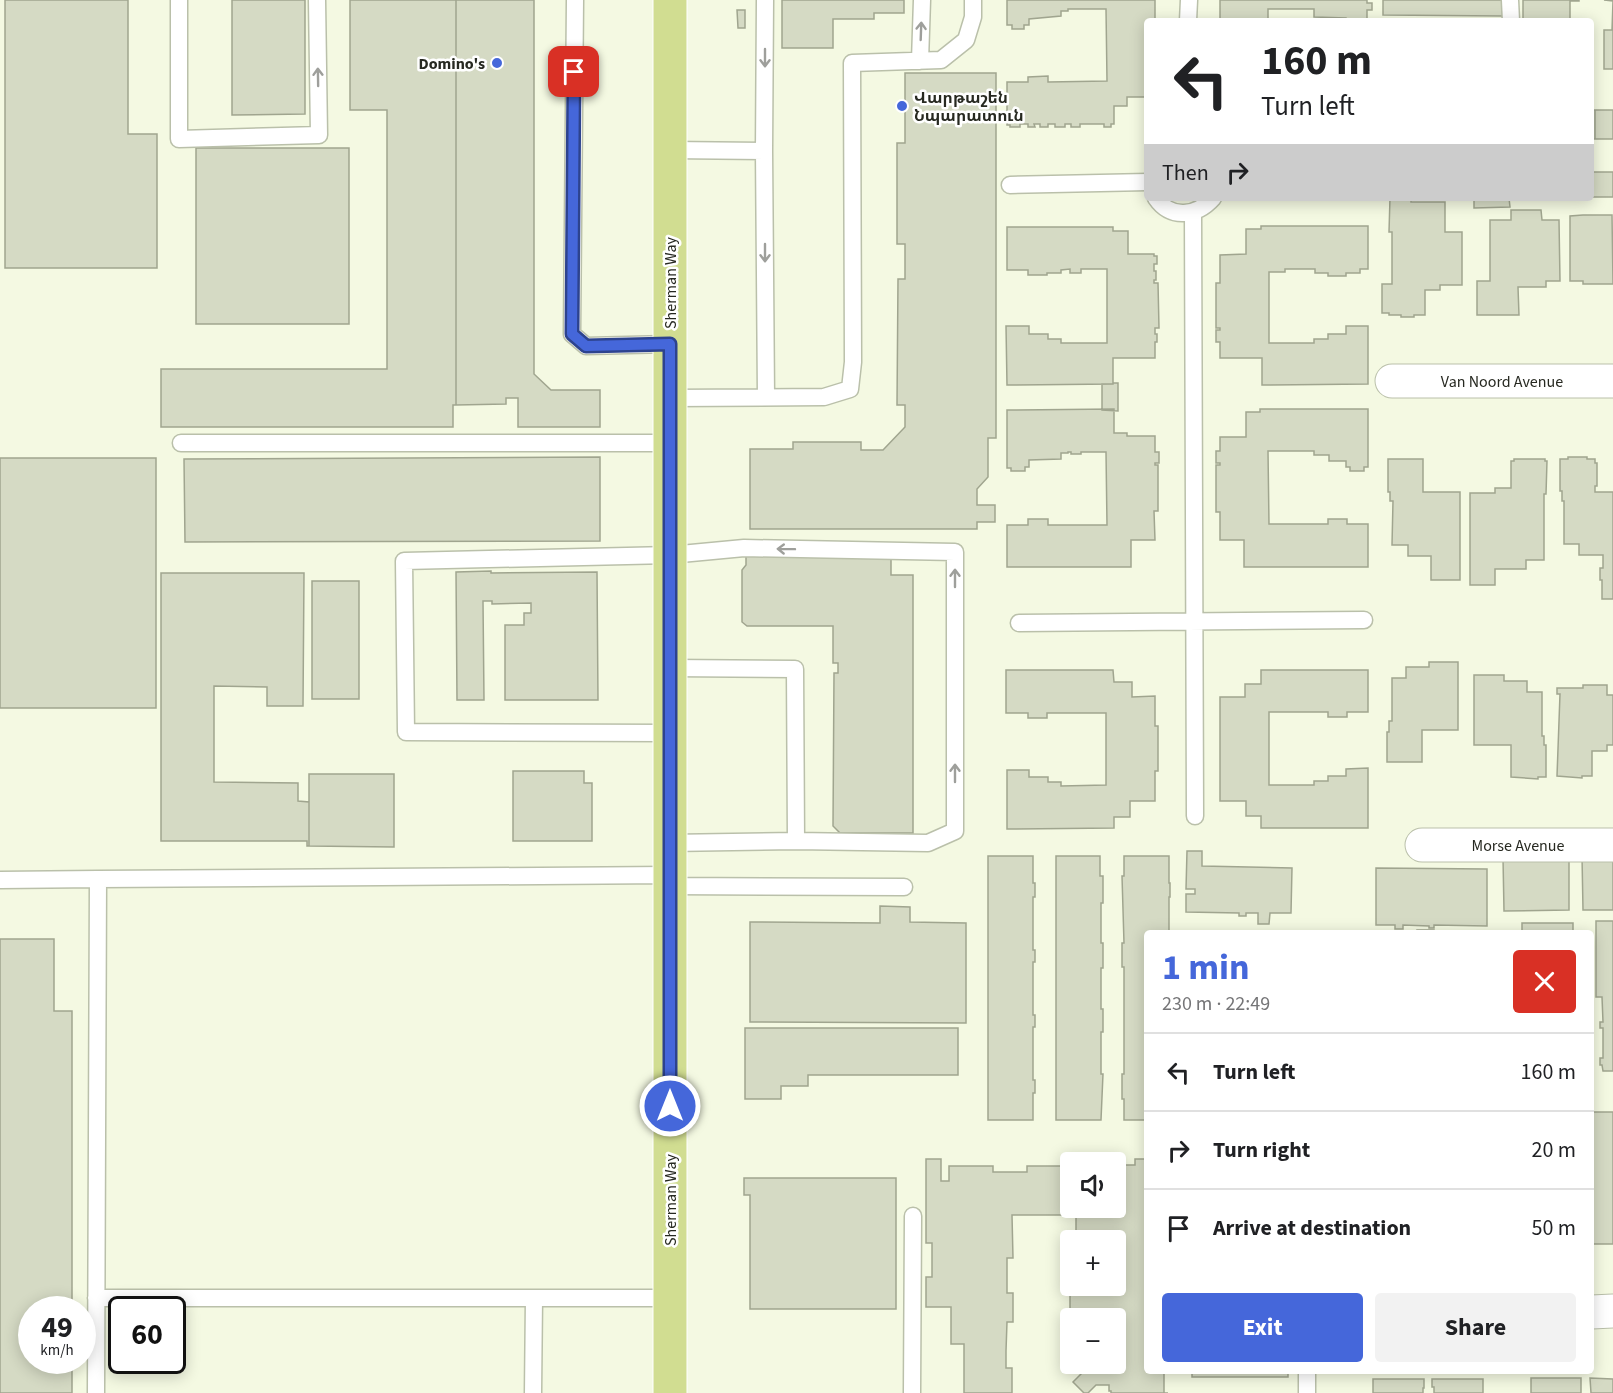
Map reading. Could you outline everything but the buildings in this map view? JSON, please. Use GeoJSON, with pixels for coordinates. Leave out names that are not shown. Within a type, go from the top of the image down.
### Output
{"type":"FeatureCollection","features":[{"type":"Feature","properties":{"kind":"main road","name":"Sherman Way"},"geometry":{"type":"LineString","coordinates":[[670,0],[670,1393]]}},
{"type":"Feature","properties":{"kind":"street","name":"Van Noord Avenue"},"geometry":{"type":"LineString","coordinates":[[1392,381],[1613,381]]}},
{"type":"Feature","properties":{"kind":"street","name":"Morse Avenue"},"geometry":{"type":"LineString","coordinates":[[1422,845],[1613,845]]}},
{"type":"Feature","properties":{"kind":"street"},"geometry":{"type":"LineString","coordinates":[[1594,1312],[1613,1311]]}},
{"type":"Feature","properties":{"kind":"lane"},"geometry":{"type":"LineString","coordinates":[[179,0],[179,139],[319,135],[317,0]]}},
{"type":"Feature","properties":{"kind":"lane"},"geometry":{"type":"LineString","coordinates":[[575,0],[572,334],[586,346],[670,344]]}},
{"type":"Feature","properties":{"kind":"lane"},"geometry":{"type":"LineString","coordinates":[[765,0],[766,397]]}},
{"type":"Feature","properties":{"kind":"lane"},"geometry":{"type":"LineString","coordinates":[[920,61],[922,0]]}},
{"type":"Feature","properties":{"kind":"lane"},"geometry":{"type":"LineString","coordinates":[[670,398],[824,397],[850,389],[853,362],[852,63],[941,60],[966,40],[973,17],[973,0]]}},
{"type":"Feature","properties":{"kind":"lane"},"geometry":{"type":"LineString","coordinates":[[1188,18],[1189,0]]}},
{"type":"Feature","properties":{"kind":"lane"},"geometry":{"type":"LineString","coordinates":[[1510,0],[1511,18]]}},
{"type":"Feature","properties":{"kind":"lane"},"geometry":{"type":"LineString","coordinates":[[670,150],[764,151]]}},
{"type":"Feature","properties":{"kind":"lane"},"geometry":{"type":"LineString","coordinates":[[1010,184],[1144,182]]}},
{"type":"Feature","properties":{"kind":"lane"},"geometry":{"type":"LineString","coordinates":[[1158,201],[1170,210],[1181,213],[1193,212],[1210,201]]}},
{"type":"Feature","properties":{"kind":"lane"},"geometry":{"type":"LineString","coordinates":[[1193,212],[1196,816]]}},
{"type":"Feature","properties":{"kind":"lane"},"geometry":{"type":"LineString","coordinates":[[181,443],[670,443]]}},
{"type":"Feature","properties":{"kind":"lane"},"geometry":{"type":"LineString","coordinates":[[669,868],[796,841],[928,843],[955,831],[955,552],[744,548],[670,555],[404,561],[406,732],[670,733]]}},
{"type":"Feature","properties":{"kind":"lane"},"geometry":{"type":"LineString","coordinates":[[1019,623],[1364,620]]}},
{"type":"Feature","properties":{"kind":"lane"},"geometry":{"type":"LineString","coordinates":[[670,668],[795,669],[796,841]]}},
{"type":"Feature","properties":{"kind":"lane"},"geometry":{"type":"LineString","coordinates":[[0,880],[669,868],[904,886]]}},
{"type":"Feature","properties":{"kind":"lane"},"geometry":{"type":"LineString","coordinates":[[98,879],[96,1298],[670,1299]]}},
{"type":"Feature","properties":{"kind":"lane"},"geometry":{"type":"LineString","coordinates":[[912,1393],[913,1216]]}},
{"type":"Feature","properties":{"kind":"lane"},"geometry":{"type":"LineString","coordinates":[[532,1393],[534,1299]]}},
{"type":"Feature","properties":{"kind":"lane"},"geometry":{"type":"LineString","coordinates":[[96,1374],[96,1393]]}},
{"type":"Feature","properties":{"kind":"lane"},"geometry":{"type":"LineString","coordinates":[[1307,1374],[1307,1393]]}},
{"type":"Feature","properties":{"kind":"place","name":"Domino's"},"geometry":{"type":"Point","coordinates":[497,63]}},
{"type":"Feature","properties":{"kind":"place","name":"Վարթաշեն Նպարատուն"},"geometry":{"type":"Point","coordinates":[902,106]}},
{"type":"Feature","properties":{"kind":"route"},"geometry":{"type":"LineString","coordinates":[[574,72],[572,334],[586,346],[670,344],[670,1106]]}}]}
